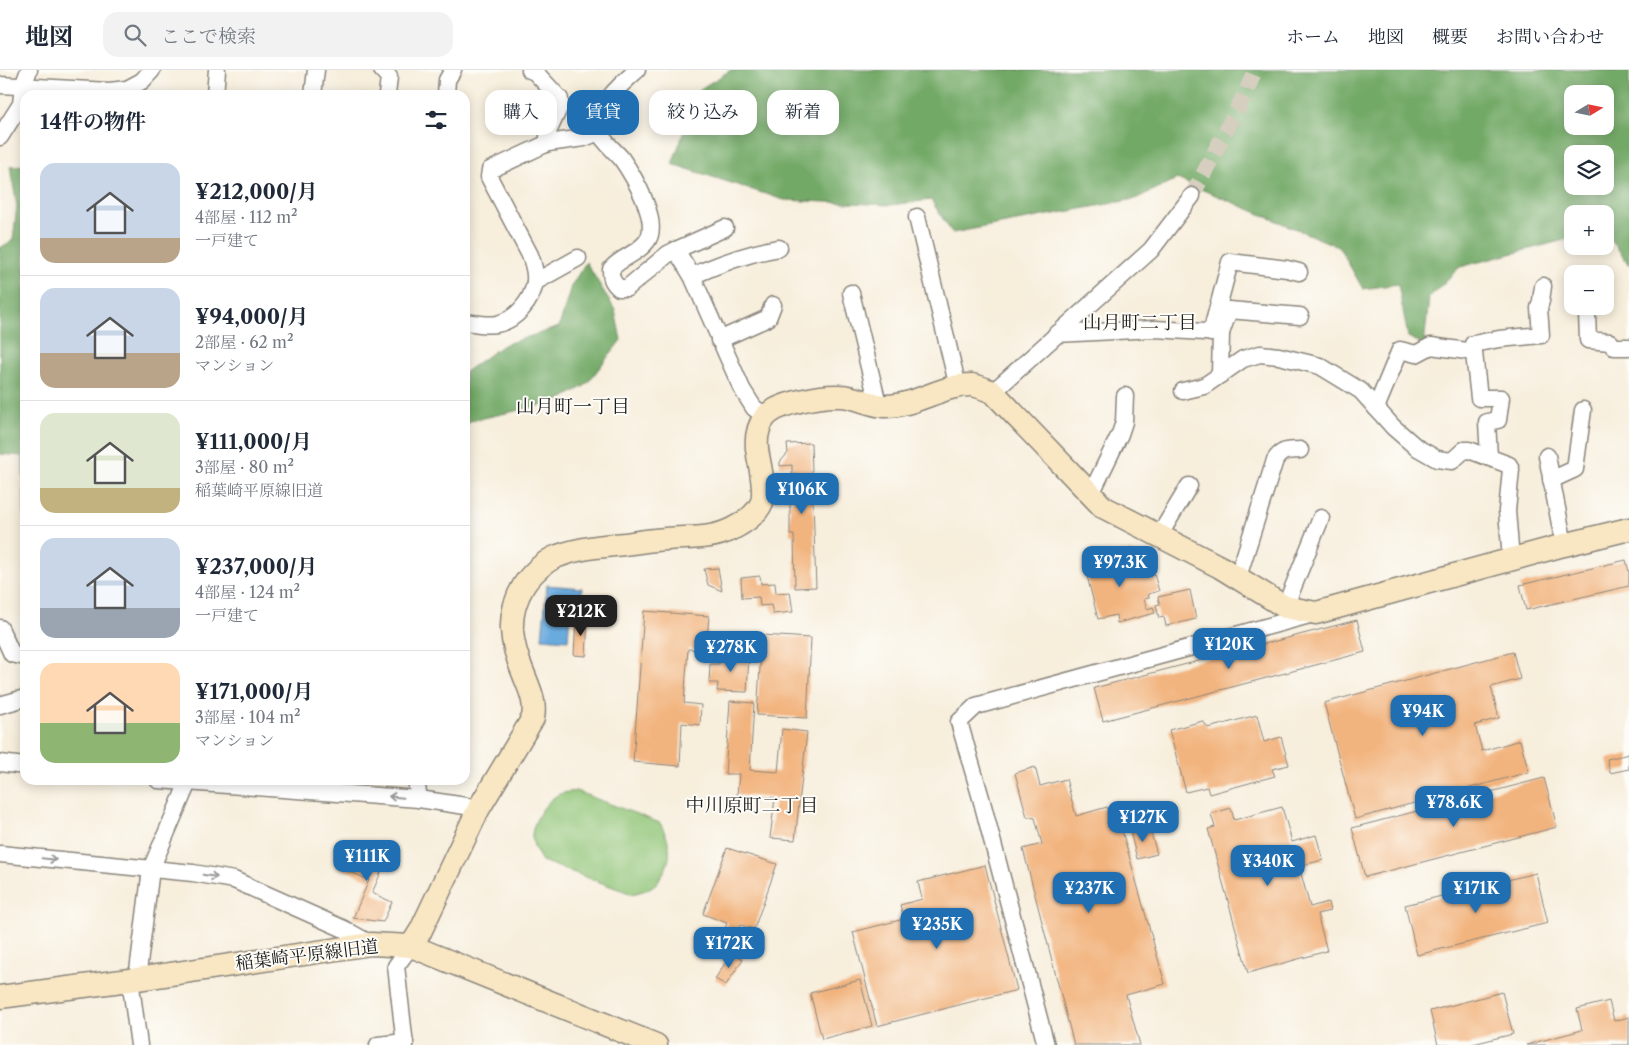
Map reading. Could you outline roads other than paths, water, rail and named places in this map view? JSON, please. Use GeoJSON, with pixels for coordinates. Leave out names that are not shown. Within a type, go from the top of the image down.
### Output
{"type":"FeatureCollection","features":[{"type":"Feature","properties":{"kind":"street"},"geometry":{"type":"LineString","coordinates":[[23,90],[29,70]]}},
{"type":"Feature","properties":{"kind":"street"},"geometry":{"type":"LineString","coordinates":[[118,90],[127,89],[142,81],[152,70]]}},
{"type":"Feature","properties":{"kind":"street"},"geometry":{"type":"LineString","coordinates":[[215,90],[217,70]]}},
{"type":"Feature","properties":{"kind":"street"},"geometry":{"type":"LineString","coordinates":[[314,90],[316,70]]}},
{"type":"Feature","properties":{"kind":"street"},"geometry":{"type":"LineString","coordinates":[[382,70],[389,77],[388,90]]}},
{"type":"Feature","properties":{"kind":"street"},"geometry":{"type":"LineString","coordinates":[[530,70],[535,72],[560,99],[560,106],[548,132],[548,143]]}},
{"type":"Feature","properties":{"kind":"street"},"geometry":{"type":"LineString","coordinates":[[617,90],[637,70]]}},
{"type":"Feature","properties":{"kind":"street"},"geometry":{"type":"LineString","coordinates":[[0,85],[81,90]]}},
{"type":"Feature","properties":{"kind":"street"},"geometry":{"type":"LineString","coordinates":[[0,137],[20,106]]}},
{"type":"Feature","properties":{"kind":"street"},"geometry":{"type":"LineString","coordinates":[[470,322],[502,323],[518,312],[528,300],[535,282],[534,268],[530,255],[489,178],[490,170],[548,143],[584,138],[591,135]]}},
{"type":"Feature","properties":{"kind":"street"},"geometry":{"type":"LineString","coordinates":[[601,135],[621,159],[636,182],[648,210],[652,226],[648,241],[640,249],[616,263],[611,269],[611,277],[619,288],[627,288],[668,254],[725,228]]}},
{"type":"Feature","properties":{"kind":"street"},"geometry":{"type":"LineString","coordinates":[[994,392],[1151,250],[1192,196]]}},
{"type":"Feature","properties":{"kind":"street"},"geometry":{"type":"LineString","coordinates":[[917,217],[958,387]]}},
{"type":"Feature","properties":{"kind":"street"},"geometry":{"type":"LineString","coordinates":[[692,276],[723,262],[756,252],[779,248]]}},
{"type":"Feature","properties":{"kind":"street"},"geometry":{"type":"LineString","coordinates":[[676,250],[692,276],[742,389],[754,408],[766,416]]}},
{"type":"Feature","properties":{"kind":"street"},"geometry":{"type":"LineString","coordinates":[[535,282],[578,258]]}},
{"type":"Feature","properties":{"kind":"street"},"geometry":{"type":"LineString","coordinates":[[1220,375],[1216,333],[1230,262],[1287,268],[1299,272]]}},
{"type":"Feature","properties":{"kind":"street"},"geometry":{"type":"LineString","coordinates":[[1489,457],[1487,422],[1498,420],[1501,398],[1479,398],[1473,344],[1499,338],[1541,335],[1539,308],[1542,301],[1543,286]]}},
{"type":"Feature","properties":{"kind":"street"},"geometry":{"type":"LineString","coordinates":[[851,293],[878,404]]}},
{"type":"Feature","properties":{"kind":"street"},"geometry":{"type":"LineString","coordinates":[[720,340],[768,318],[774,304]]}},
{"type":"Feature","properties":{"kind":"street"},"geometry":{"type":"LineString","coordinates":[[1216,333],[1229,310],[1300,316]]}},
{"type":"Feature","properties":{"kind":"street"},"geometry":{"type":"LineString","coordinates":[[1587,315],[1588,340],[1610,342],[1614,347],[1629,347]]}},
{"type":"Feature","properties":{"kind":"street"},"geometry":{"type":"LineString","coordinates":[[1056,334],[1155,329],[1216,333]]}},
{"type":"Feature","properties":{"kind":"street"},"geometry":{"type":"LineString","coordinates":[[1376,408],[1400,350],[1416,354],[1431,346],[1474,352]]}},
{"type":"Feature","properties":{"kind":"street"},"geometry":{"type":"LineString","coordinates":[[1183,391],[1204,386],[1243,359],[1260,354],[1278,356],[1320,366],[1361,391],[1393,427],[1416,447],[1431,456],[1452,461],[1464,450],[1469,450],[1509,465],[1511,469],[1507,511],[1512,559]]}},
{"type":"Feature","properties":{"kind":"street"},"geometry":{"type":"LineString","coordinates":[[378,1045],[405,1043],[396,966],[421,930],[479,808],[533,718],[535,709],[533,696],[514,648],[512,633],[514,609],[525,585],[542,566],[556,556],[590,548],[667,539],[682,540],[709,537],[731,530],[750,520],[762,502],[762,476],[757,448],[758,429],[766,416],[786,406],[814,398],[841,396],[884,406],[917,400],[958,387],[973,385],[994,392],[1103,507],[1238,578],[1285,607],[1316,613]]}},
{"type":"Feature","properties":{"kind":"street"},"geometry":{"type":"LineString","coordinates":[[1091,494],[1120,434],[1124,422],[1125,396]]}},
{"type":"Feature","properties":{"kind":"street"},"geometry":{"type":"LineString","coordinates":[[1551,480],[1575,469],[1583,410]]}},
{"type":"Feature","properties":{"kind":"street"},"geometry":{"type":"LineString","coordinates":[[1238,578],[1275,460],[1280,453],[1300,450]]}},
{"type":"Feature","properties":{"kind":"street"},"geometry":{"type":"LineString","coordinates":[[1547,456],[1564,545]]}},
{"type":"Feature","properties":{"kind":"street"},"geometry":{"type":"LineString","coordinates":[[1159,536],[1189,486]]}},
{"type":"Feature","properties":{"kind":"street"},"geometry":{"type":"LineString","coordinates":[[1285,607],[1320,518]]}},
{"type":"Feature","properties":{"kind":"street"},"geometry":{"type":"LineString","coordinates":[[1046,1045],[959,722],[976,706],[1512,559],[1629,529]]}},
{"type":"Feature","properties":{"kind":"street"},"geometry":{"type":"LineString","coordinates":[[0,628],[12,654],[20,656]]}},
{"type":"Feature","properties":{"kind":"street"},"geometry":{"type":"LineString","coordinates":[[0,705],[20,699]]}},
{"type":"Feature","properties":{"kind":"street"},"geometry":{"type":"LineString","coordinates":[[0,764],[20,766]]}},
{"type":"Feature","properties":{"kind":"street"},"geometry":{"type":"LineString","coordinates":[[139,1045],[134,979],[151,869],[187,785]]}},
{"type":"Feature","properties":{"kind":"street"},"geometry":{"type":"LineString","coordinates":[[302,785],[340,786],[479,808]]}},
{"type":"Feature","properties":{"kind":"street"},"geometry":{"type":"LineString","coordinates":[[417,785],[419,799]]}},
{"type":"Feature","properties":{"kind":"street"},"geometry":{"type":"LineString","coordinates":[[0,854],[193,873],[234,880],[344,929],[371,944]]}},
{"type":"Feature","properties":{"kind":"street","name":"稲葉崎平原線旧道"},"geometry":{"type":"LineString","coordinates":[[0,997],[371,944],[411,946],[656,1045]]}},
{"type":"Feature","properties":{"kind":"water"},"geometry":{"type":"Polygon","coordinates":[[[547,585],[582,588],[580,609],[570,609],[568,640],[542,638],[547,585]]]}},
{"type":"Feature","properties":{"kind":"tunnel"},"geometry":{"type":"LineString","coordinates":[[1192,196],[1247,90],[1255,70]]}},
{"type":"Feature","properties":{"kind":"district","name":"山月町二丁目"},"geometry":{"type":"Point","coordinates":[1140,322]}},
{"type":"Feature","properties":{"kind":"district","name":"山月町一丁目"},"geometry":{"type":"Point","coordinates":[573,406]}},
{"type":"Feature","properties":{"kind":"district","name":"中川原町二丁目"},"geometry":{"type":"Point","coordinates":[752,805]}}]}
